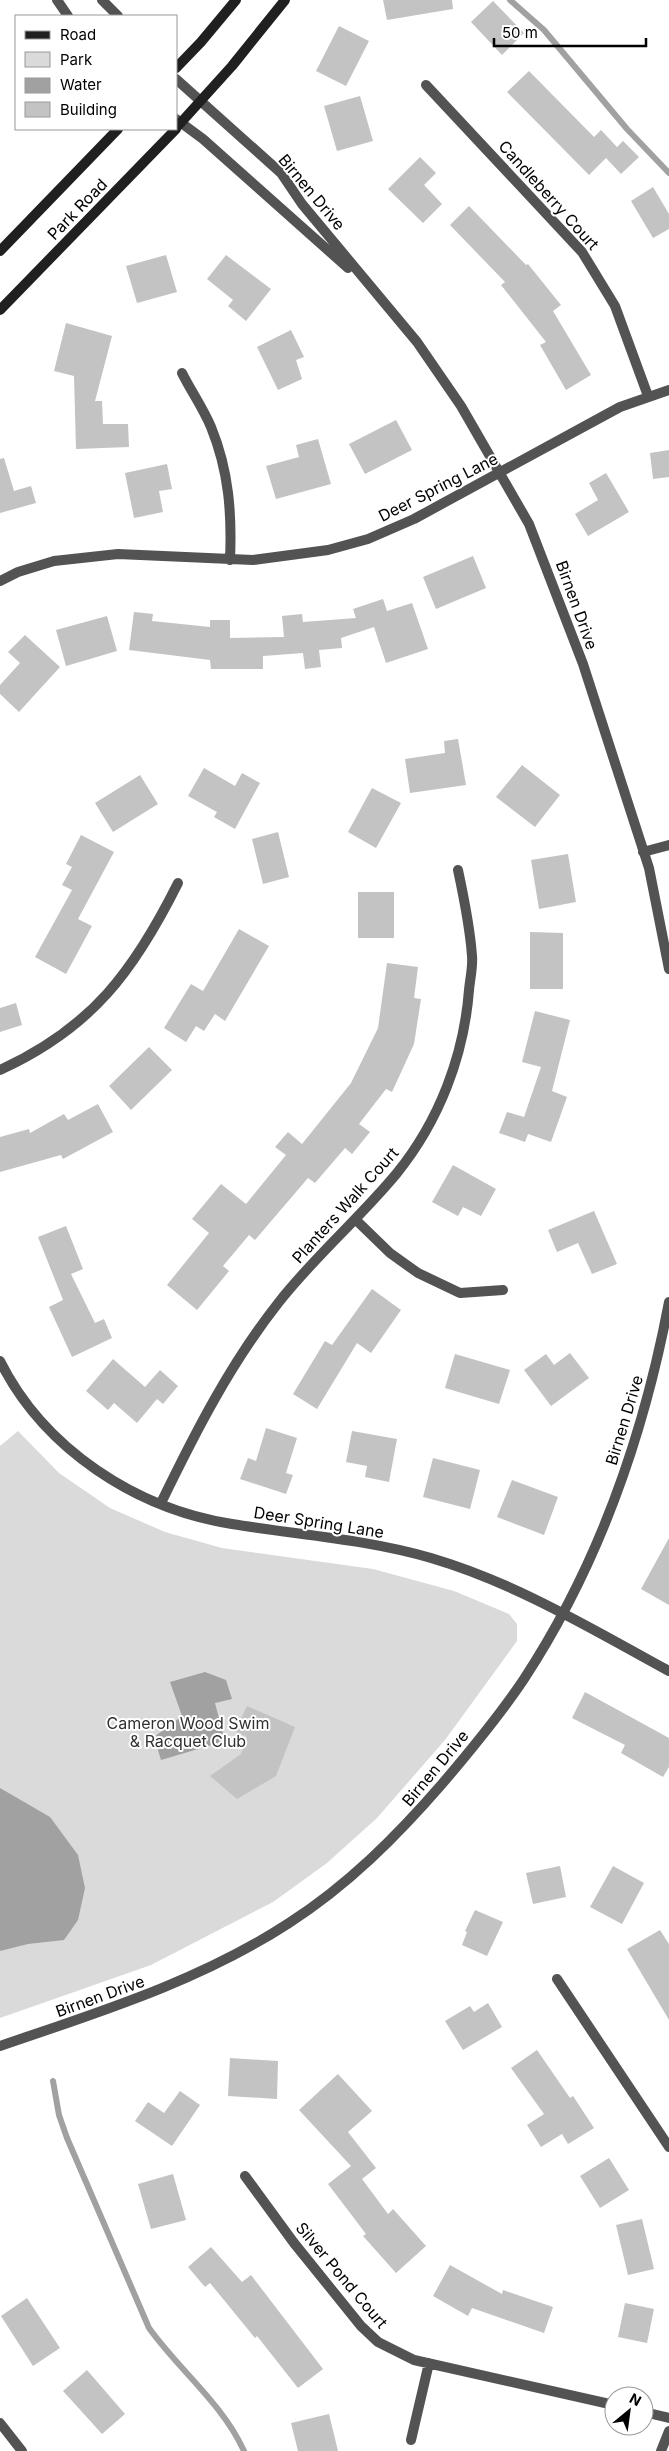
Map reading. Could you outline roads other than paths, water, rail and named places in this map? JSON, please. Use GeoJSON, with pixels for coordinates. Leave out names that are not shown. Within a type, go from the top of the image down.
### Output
{"type":"FeatureCollection","features":[{"type":"Feature","properties":{"kind":"main road"},"geometry":{"type":"LineString","coordinates":[[178,66],[202,42],[236,0]]}},
{"type":"Feature","properties":{"kind":"main road","name":"Park Road"},"geometry":{"type":"LineString","coordinates":[[178,124],[202,102],[285,0]]}},
{"type":"Feature","properties":{"kind":"main road","name":"Park Road"},"geometry":{"type":"LineString","coordinates":[[0,251],[117,130]]}},
{"type":"Feature","properties":{"kind":"main road","name":"Park Road"},"geometry":{"type":"LineString","coordinates":[[0,310],[172,130]]}},
{"type":"Feature","properties":{"kind":"street"},"geometry":{"type":"LineString","coordinates":[[57,0],[67,15]]}},
{"type":"Feature","properties":{"kind":"street"},"geometry":{"type":"LineString","coordinates":[[102,0],[117,15]]}},
{"type":"Feature","properties":{"kind":"street","name":"Birnen Drive"},"geometry":{"type":"LineString","coordinates":[[178,81],[281,173],[302,204],[417,342],[461,406],[530,524],[565,614],[649,868],[669,969]]}},
{"type":"Feature","properties":{"kind":"street","name":"Candleberry Court"},"geometry":{"type":"LineString","coordinates":[[426,85],[558,224],[586,258],[615,306],[648,396]]}},
{"type":"Feature","properties":{"kind":"street","name":"Birnen Drive"},"geometry":{"type":"LineString","coordinates":[[178,126],[203,139],[373,290]]}},
{"type":"Feature","properties":{"kind":"street"},"geometry":{"type":"LineString","coordinates":[[182,373],[211,426],[224,464],[232,523],[230,560]]}},
{"type":"Feature","properties":{"kind":"street","name":"Deer Spring Lane"},"geometry":{"type":"LineString","coordinates":[[0,581],[18,572],[54,561],[118,554],[230,560],[278,558],[328,550],[368,539],[414,519],[620,407],[669,390]]}},
{"type":"Feature","properties":{"kind":"street"},"geometry":{"type":"LineString","coordinates":[[643,852],[669,845]]}},
{"type":"Feature","properties":{"kind":"street","name":"Planters Walk Court"},"geometry":{"type":"LineString","coordinates":[[161,1504],[202,1419],[238,1359],[296,1281],[356,1220],[414,1151],[436,1114],[460,1047],[466,1023],[472,958],[467,915],[458,870]]}},
{"type":"Feature","properties":{"kind":"street"},"geometry":{"type":"LineString","coordinates":[[0,1070],[49,1045],[102,1000],[133,963],[156,928],[178,883]]}},
{"type":"Feature","properties":{"kind":"street"},"geometry":{"type":"LineString","coordinates":[[356,1220],[390,1253],[418,1272],[460,1293],[503,1290]]}},
{"type":"Feature","properties":{"kind":"street","name":"Birnen Drive"},"geometry":{"type":"LineString","coordinates":[[0,2046],[119,2006],[186,1979],[288,1924],[336,1890],[401,1831],[466,1756],[523,1680],[562,1614],[598,1540],[638,1432],[653,1379],[669,1302]]}},
{"type":"Feature","properties":{"kind":"street","name":"Deer Spring Lane"},"geometry":{"type":"LineString","coordinates":[[0,1361],[45,1426],[74,1454],[107,1477],[161,1504],[230,1524],[335,1537],[433,1559],[489,1578],[562,1614],[669,1671]]}},
{"type":"Feature","properties":{"kind":"street"},"geometry":{"type":"LineString","coordinates":[[557,1979],[669,2147]]}},
{"type":"Feature","properties":{"kind":"street","name":"Silver Pond Court"},"geometry":{"type":"LineString","coordinates":[[245,2176],[294,2243],[361,2326],[378,2342],[401,2355],[429,2363],[604,2403]]}},
{"type":"Feature","properties":{"kind":"street"},"geometry":{"type":"LineString","coordinates":[[411,2440],[429,2363]]}},
{"type":"Feature","properties":{"kind":"street"},"geometry":{"type":"LineString","coordinates":[[654,2414],[669,2418]]}},
{"type":"Feature","properties":{"kind":"street"},"geometry":{"type":"LineString","coordinates":[[0,2423],[22,2451]]}},
{"type":"Feature","properties":{"kind":"street"},"geometry":{"type":"LineString","coordinates":[[661,2451],[669,2432]]}},
{"type":"Feature","properties":{"kind":"water"},"geometry":{"type":"Polygon","coordinates":[[[205,1672],[226,1680],[232,1699],[215,1703],[225,1741],[161,1760],[154,1737],[182,1716],[170,1682],[205,1672]]]}},
{"type":"Feature","properties":{"kind":"water"},"geometry":{"type":"Polygon","coordinates":[[[0,1788],[50,1817],[78,1855],[85,1888],[78,1920],[64,1940],[28,1944],[0,1951],[0,1788]]]}},
{"type":"Feature","properties":{"kind":"waterway"},"geometry":{"type":"LineString","coordinates":[[510,0],[544,30],[627,129],[669,173]]}},
{"type":"Feature","properties":{"kind":"waterway"},"geometry":{"type":"LineString","coordinates":[[53,2081],[59,2115],[67,2138],[149,2328],[224,2417],[244,2451]]}},
{"type":"Feature","properties":{"kind":"park label","name":"Cameron Wood Swim & Racquet Club"},"geometry":{"type":"Point","coordinates":[188,1732]}}]}
